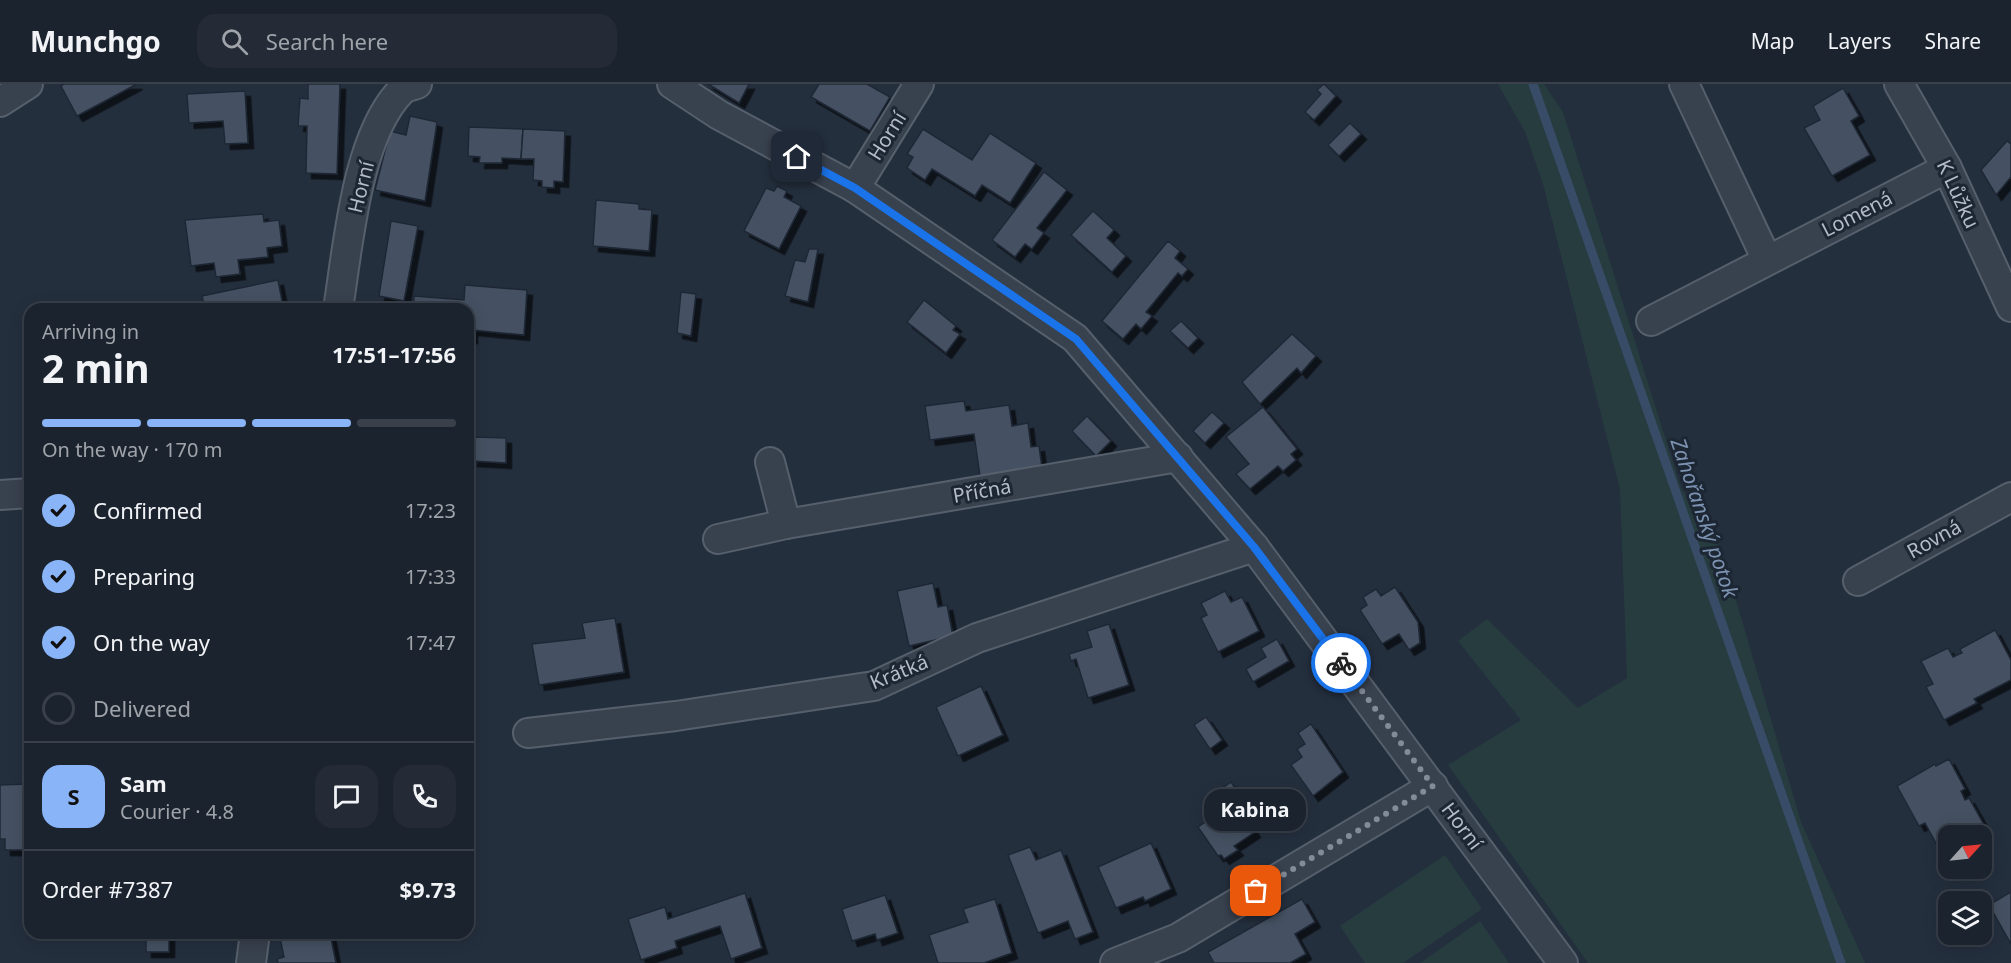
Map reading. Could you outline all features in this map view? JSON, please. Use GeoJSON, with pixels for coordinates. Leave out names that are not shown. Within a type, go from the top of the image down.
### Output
{"type":"FeatureCollection","features":[{"type":"Feature","properties":{"kind":"street"},"geometry":{"type":"LineString","coordinates":[[0,102],[28,84]]}},
{"type":"Feature","properties":{"kind":"street","name":"Horní"},"geometry":{"type":"LineString","coordinates":[[339,303],[358,185],[380,121],[402,89],[417,84]]}},
{"type":"Feature","properties":{"kind":"street","name":"Horní"},"geometry":{"type":"LineString","coordinates":[[672,84],[719,115],[855,188],[1076,339],[1254,547],[1563,963]]}},
{"type":"Feature","properties":{"kind":"street","name":"Horní"},"geometry":{"type":"LineString","coordinates":[[855,188],[919,84]]}},
{"type":"Feature","properties":{"kind":"street"},"geometry":{"type":"LineString","coordinates":[[1684,84],[1767,260]]}},
{"type":"Feature","properties":{"kind":"street","name":"K Lůžku"},"geometry":{"type":"LineString","coordinates":[[1899,84],[1947,168],[2011,307]]}},
{"type":"Feature","properties":{"kind":"street","name":"Lomená"},"geometry":{"type":"LineString","coordinates":[[1651,321],[1947,168]]}},
{"type":"Feature","properties":{"kind":"street","name":"Příčná"},"geometry":{"type":"LineString","coordinates":[[718,539],[786,524],[1178,458]]}},
{"type":"Feature","properties":{"kind":"street"},"geometry":{"type":"LineString","coordinates":[[770,462],[786,524]]}},
{"type":"Feature","properties":{"kind":"street"},"geometry":{"type":"LineString","coordinates":[[0,495],[24,493]]}},
{"type":"Feature","properties":{"kind":"street","name":"Rovná"},"geometry":{"type":"LineString","coordinates":[[1858,581],[2011,496]]}},
{"type":"Feature","properties":{"kind":"street","name":"Krátká"},"geometry":{"type":"LineString","coordinates":[[528,734],[676,716],[874,686],[977,638],[1254,547]]}},
{"type":"Feature","properties":{"kind":"street"},"geometry":{"type":"LineString","coordinates":[[1114,963],[1178,938],[1433,786]]}},
{"type":"Feature","properties":{"kind":"street"},"geometry":{"type":"LineString","coordinates":[[251,963],[254,939]]}},
{"type":"Feature","properties":{"kind":"green space"},"geometry":{"type":"Polygon","coordinates":[[[1498,84],[1544,84],[1563,112],[1681,488],[1721,549],[1801,822],[1865,963],[1588,963],[1448,765],[1521,720],[1458,641],[1487,619],[1578,708],[1627,678],[1620,490],[1543,184],[1525,132],[1498,84]]]}},
{"type":"Feature","properties":{"kind":"green space"},"geometry":{"type":"Polygon","coordinates":[[[1445,855],[1482,909],[1403,963],[1365,963],[1340,926],[1445,855]]]}},
{"type":"Feature","properties":{"kind":"green space"},"geometry":{"type":"Polygon","coordinates":[[[1480,921],[1509,963],[1420,963],[1480,921]]]}},
{"type":"Feature","properties":{"kind":"building"},"geometry":{"type":"Polygon","coordinates":[[[64,84],[137,84],[77,116],[61,86],[64,84]]]}},
{"type":"Feature","properties":{"kind":"building"},"geometry":{"type":"Polygon","coordinates":[[[308,84],[340,84],[337,174],[306,173],[307,126],[298,126],[300,98],[308,99],[308,84]]]}},
{"type":"Feature","properties":{"kind":"building"},"geometry":{"type":"Polygon","coordinates":[[[708,84],[749,84],[739,103],[708,84]]]}},
{"type":"Feature","properties":{"kind":"building"},"geometry":{"type":"Polygon","coordinates":[[[819,84],[867,84],[890,97],[870,131],[811,97],[819,84]]]}},
{"type":"Feature","properties":{"kind":"building"},"geometry":{"type":"Polygon","coordinates":[[[1324,84],[1336,96],[1314,120],[1305,112],[1321,94],[1317,90],[1324,84]]]}},
{"type":"Feature","properties":{"kind":"building"},"geometry":{"type":"Polygon","coordinates":[[[1843,88],[1859,116],[1851,121],[1870,155],[1832,176],[1804,128],[1820,120],[1813,106],[1843,88]]]}},
{"type":"Feature","properties":{"kind":"building"},"geometry":{"type":"Polygon","coordinates":[[[245,91],[248,143],[225,144],[223,121],[189,123],[187,94],[245,91]]]}},
{"type":"Feature","properties":{"kind":"building"},"geometry":{"type":"Polygon","coordinates":[[[410,116],[437,122],[425,201],[375,190],[390,131],[406,135],[410,116]]]}},
{"type":"Feature","properties":{"kind":"building"},"geometry":{"type":"Polygon","coordinates":[[[1350,123],[1361,134],[1339,156],[1328,145],[1350,123]]]}},
{"type":"Feature","properties":{"kind":"building"},"geometry":{"type":"Polygon","coordinates":[[[469,127],[523,129],[521,159],[502,158],[502,163],[479,163],[480,157],[468,156],[469,127]]]}},
{"type":"Feature","properties":{"kind":"building"},"geometry":{"type":"Polygon","coordinates":[[[523,129],[565,131],[563,182],[554,181],[554,188],[542,187],[542,181],[533,180],[534,159],[521,159],[523,129]]]}},
{"type":"Feature","properties":{"kind":"building"},"geometry":{"type":"Polygon","coordinates":[[[923,129],[972,160],[990,133],[1036,163],[1010,203],[982,185],[975,196],[932,169],[925,180],[907,168],[913,157],[907,154],[923,129]]]}},
{"type":"Feature","properties":{"kind":"building"},"geometry":{"type":"Polygon","coordinates":[[[2007,141],[2011,144],[2011,177],[1996,195],[1981,170],[2007,141]]]}},
{"type":"Feature","properties":{"kind":"building"},"geometry":{"type":"Polygon","coordinates":[[[1044,172],[1067,190],[1037,228],[1044,233],[1032,249],[1025,244],[1015,257],[992,240],[1044,172]]]}},
{"type":"Feature","properties":{"kind":"building"},"geometry":{"type":"Polygon","coordinates":[[[777,186],[787,191],[784,197],[801,206],[779,249],[744,231],[766,188],[774,191],[777,186]]]}},
{"type":"Feature","properties":{"kind":"building"},"geometry":{"type":"Polygon","coordinates":[[[596,200],[639,204],[639,209],[652,210],[649,251],[593,246],[596,200]]]}},
{"type":"Feature","properties":{"kind":"building"},"geometry":{"type":"Polygon","coordinates":[[[1093,211],[1114,230],[1107,238],[1126,256],[1112,272],[1071,235],[1093,211]]]}},
{"type":"Feature","properties":{"kind":"building"},"geometry":{"type":"Polygon","coordinates":[[[263,214],[264,222],[279,220],[282,246],[267,248],[268,257],[238,260],[240,274],[216,277],[214,263],[191,266],[185,220],[263,214]]]}},
{"type":"Feature","properties":{"kind":"building"},"geometry":{"type":"Polygon","coordinates":[[[391,221],[418,226],[404,301],[379,296],[391,221]]]}},
{"type":"Feature","properties":{"kind":"building"},"geometry":{"type":"Polygon","coordinates":[[[1168,241],[1180,251],[1175,258],[1188,269],[1182,276],[1178,273],[1146,312],[1152,316],[1141,329],[1136,324],[1123,339],[1102,321],[1168,241]]]}},
{"type":"Feature","properties":{"kind":"building"},"geometry":{"type":"Polygon","coordinates":[[[809,249],[818,249],[808,302],[785,296],[795,260],[805,262],[809,249]]]}},
{"type":"Feature","properties":{"kind":"building"},"geometry":{"type":"Polygon","coordinates":[[[278,280],[282,303],[204,303],[202,296],[278,280]]]}},
{"type":"Feature","properties":{"kind":"building"},"geometry":{"type":"Polygon","coordinates":[[[465,285],[527,290],[524,335],[474,330],[474,303],[413,303],[414,296],[464,300],[465,285]]]}},
{"type":"Feature","properties":{"kind":"building"},"geometry":{"type":"Polygon","coordinates":[[[681,292],[696,294],[691,336],[677,333],[681,292]]]}},
{"type":"Feature","properties":{"kind":"building"},"geometry":{"type":"Polygon","coordinates":[[[924,300],[956,326],[953,330],[960,334],[946,353],[907,322],[924,300]]]}},
{"type":"Feature","properties":{"kind":"building"},"geometry":{"type":"Polygon","coordinates":[[[1181,321],[1198,338],[1188,348],[1170,331],[1181,321]]]}},
{"type":"Feature","properties":{"kind":"building"},"geometry":{"type":"Polygon","coordinates":[[[1292,334],[1316,356],[1301,373],[1297,368],[1260,404],[1242,382],[1292,334]]]}},
{"type":"Feature","properties":{"kind":"building"},"geometry":{"type":"Polygon","coordinates":[[[964,401],[966,411],[1009,405],[1012,426],[1028,423],[1031,447],[1039,446],[1042,468],[980,476],[974,434],[930,440],[925,406],[964,401]]]}},
{"type":"Feature","properties":{"kind":"building"},"geometry":{"type":"Polygon","coordinates":[[[1263,407],[1297,449],[1291,454],[1296,460],[1283,471],[1278,466],[1250,489],[1236,474],[1249,464],[1226,437],[1263,407]]]}},
{"type":"Feature","properties":{"kind":"building"},"geometry":{"type":"Polygon","coordinates":[[[1212,412],[1224,423],[1205,443],[1193,431],[1212,412]]]}},
{"type":"Feature","properties":{"kind":"building"},"geometry":{"type":"Polygon","coordinates":[[[1087,416],[1111,441],[1096,456],[1072,431],[1087,416]]]}},
{"type":"Feature","properties":{"kind":"building"},"geometry":{"type":"Polygon","coordinates":[[[474,437],[506,438],[506,463],[474,461],[474,437]]]}},
{"type":"Feature","properties":{"kind":"building"},"geometry":{"type":"Polygon","coordinates":[[[933,583],[938,607],[947,605],[953,636],[909,646],[897,591],[933,583]]]}},
{"type":"Feature","properties":{"kind":"building"},"geometry":{"type":"Polygon","coordinates":[[[1395,587],[1418,622],[1420,643],[1409,650],[1399,634],[1382,644],[1360,610],[1367,605],[1363,597],[1376,589],[1381,596],[1395,587]]]}},
{"type":"Feature","properties":{"kind":"building"},"geometry":{"type":"Polygon","coordinates":[[[1225,591],[1231,602],[1242,597],[1259,631],[1218,652],[1201,618],[1207,615],[1201,603],[1225,591]]]}},
{"type":"Feature","properties":{"kind":"building"},"geometry":{"type":"Polygon","coordinates":[[[615,618],[624,672],[539,685],[532,644],[585,638],[582,623],[615,618]]]}},
{"type":"Feature","properties":{"kind":"building"},"geometry":{"type":"Polygon","coordinates":[[[1109,624],[1129,685],[1088,698],[1076,659],[1071,661],[1069,654],[1092,647],[1087,631],[1109,624]]]}},
{"type":"Feature","properties":{"kind":"building"},"geometry":{"type":"Polygon","coordinates":[[[1995,630],[2011,660],[2011,680],[1974,699],[1977,703],[1944,720],[1926,687],[1933,684],[1921,661],[1948,648],[1953,657],[1962,653],[1960,649],[1995,630]]]}},
{"type":"Feature","properties":{"kind":"building"},"geometry":{"type":"Polygon","coordinates":[[[1277,639],[1289,661],[1253,682],[1246,669],[1266,657],[1261,648],[1277,639]]]}},
{"type":"Feature","properties":{"kind":"building"},"geometry":{"type":"Polygon","coordinates":[[[981,686],[1003,735],[958,756],[936,707],[981,686]]]}},
{"type":"Feature","properties":{"kind":"building"},"geometry":{"type":"Polygon","coordinates":[[[1206,717],[1222,740],[1210,749],[1194,725],[1206,717]]]}},
{"type":"Feature","properties":{"kind":"building"},"geometry":{"type":"Polygon","coordinates":[[[1311,724],[1343,772],[1313,796],[1291,765],[1302,757],[1297,749],[1305,744],[1298,733],[1311,724]]]}},
{"type":"Feature","properties":{"kind":"building"},"geometry":{"type":"Polygon","coordinates":[[[1949,759],[1965,789],[1961,791],[1965,800],[1969,798],[1983,823],[1980,825],[1938,825],[1938,847],[1925,823],[1919,826],[1897,786],[1935,764],[1936,766],[1949,759]]]}},
{"type":"Feature","properties":{"kind":"building"},"geometry":{"type":"Polygon","coordinates":[[[1231,782],[1247,806],[1241,811],[1255,832],[1234,846],[1238,850],[1224,859],[1221,855],[1218,856],[1198,827],[1224,809],[1214,794],[1231,782]]]}},
{"type":"Feature","properties":{"kind":"building"},"geometry":{"type":"Polygon","coordinates":[[[24,784],[24,850],[5,850],[5,839],[0,839],[0,785],[24,784]]]}},
{"type":"Feature","properties":{"kind":"building"},"geometry":{"type":"Polygon","coordinates":[[[1151,843],[1171,889],[1145,901],[1143,897],[1116,908],[1098,867],[1151,843]]]}},
{"type":"Feature","properties":{"kind":"building"},"geometry":{"type":"Polygon","coordinates":[[[1030,847],[1036,860],[1061,850],[1093,932],[1075,939],[1068,921],[1038,933],[1008,855],[1030,847]]]}},
{"type":"Feature","properties":{"kind":"building"},"geometry":{"type":"Polygon","coordinates":[[[2011,892],[2011,944],[1992,910],[1992,903],[2011,892]]]}},
{"type":"Feature","properties":{"kind":"building"},"geometry":{"type":"Polygon","coordinates":[[[745,893],[762,948],[731,959],[720,926],[675,941],[677,948],[641,960],[628,919],[665,907],[668,919],[745,893]]]}},
{"type":"Feature","properties":{"kind":"building"},"geometry":{"type":"Polygon","coordinates":[[[885,895],[898,933],[877,940],[875,934],[852,941],[842,909],[885,895]]]}},
{"type":"Feature","properties":{"kind":"building"},"geometry":{"type":"Polygon","coordinates":[[[995,899],[1012,953],[984,963],[938,963],[929,935],[968,922],[963,909],[995,899]]]}},
{"type":"Feature","properties":{"kind":"building"},"geometry":{"type":"Polygon","coordinates":[[[1302,899],[1315,922],[1295,934],[1306,954],[1290,963],[1214,963],[1208,952],[1302,899]]]}},
{"type":"Feature","properties":{"kind":"building"},"geometry":{"type":"Polygon","coordinates":[[[146,939],[169,939],[169,952],[146,952],[146,939]]]}},
{"type":"Feature","properties":{"kind":"building"},"geometry":{"type":"Polygon","coordinates":[[[280,939],[331,939],[336,963],[278,963],[277,959],[284,957],[280,939]]]}},
{"type":"Feature","properties":{"kind":"waterway","name":"Zahořanský potok"},"geometry":{"type":"LineString","coordinates":[[1533,84],[1841,963]]}},
{"type":"Feature","properties":{"kind":"way so far"},"geometry":{"type":"LineString","coordinates":[[1256,891],[1433,786],[1341,663]]}},
{"type":"Feature","properties":{"kind":"place","name":"Kabina"},"geometry":{"type":"Point","coordinates":[1256,891]}},
{"type":"Feature","properties":{"kind":"route"},"geometry":{"type":"LineString","coordinates":[[797,157],[855,188],[1076,339],[1254,547],[1341,663]]}}]}
